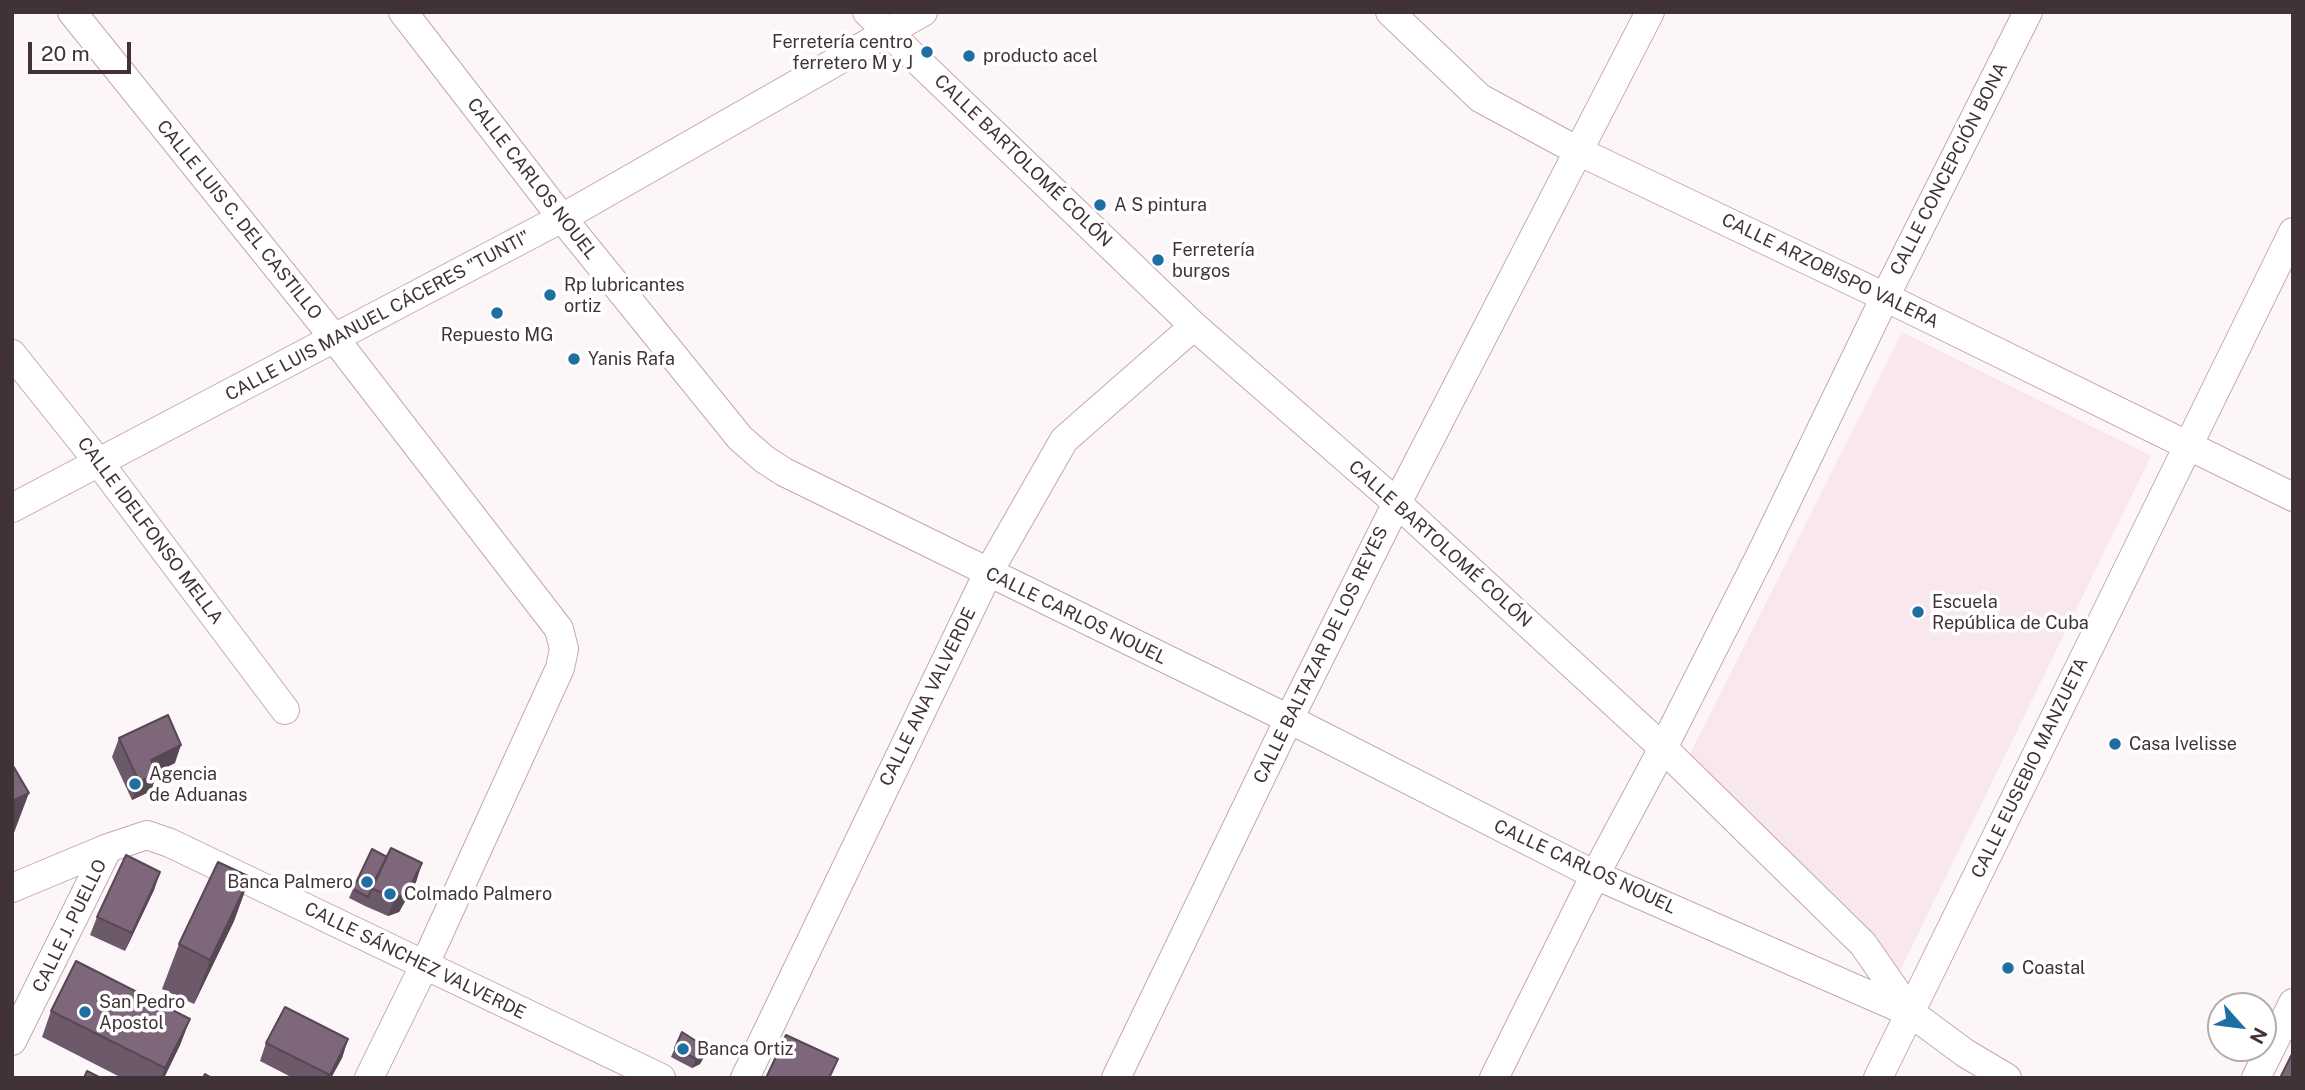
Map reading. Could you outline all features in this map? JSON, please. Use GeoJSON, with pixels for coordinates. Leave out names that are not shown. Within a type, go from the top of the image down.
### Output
{"type":"FeatureCollection","features":[{"type":"Feature","properties":{"kind":"street","name":"CALLE LUIS C. DEL CASTILLO"},"geometry":{"type":"LineString","coordinates":[[72,12],[335,340],[559,628],[564,649],[560,668],[424,966]]}},
{"type":"Feature","properties":{"kind":"street","name":"CALLE CARLOS NOUEL"},"geometry":{"type":"LineString","coordinates":[[403,12],[562,218],[740,438],[764,459],[784,472],[1289,719],[1595,875],[1911,1013]]}},
{"type":"Feature","properties":{"kind":"street","name":"CALLE LUIS MANUEL CÁCERES \"TUNTI\""},"geometry":{"type":"LineString","coordinates":[[12,508],[100,464],[562,218],[877,22],[923,12]]}},
{"type":"Feature","properties":{"kind":"street","name":"CALLE ARZOBISPO VALERA"},"geometry":{"type":"LineString","coordinates":[[1390,12],[1480,98],[1578,151],[2189,444],[2293,497]]}},
{"type":"Feature","properties":{"kind":"street","name":"CALLE BALTAZAR DE LOS REYES"},"geometry":{"type":"LineString","coordinates":[[1115,1078],[1397,503],[1650,12]]}},
{"type":"Feature","properties":{"kind":"street","name":"CALLE CONCEPCIÓN BONA"},"geometry":{"type":"LineString","coordinates":[[1663,748],[2028,12]]}},
{"type":"Feature","properties":{"kind":"street","name":"CALLE BARTOLOMÉ COLÓN"},"geometry":{"type":"LineString","coordinates":[[877,22],[1194,326],[1397,503],[1663,748],[1863,943],[1911,1013],[1965,1053],[2007,1078]]}},
{"type":"Feature","properties":{"kind":"street","name":"CALLE EUSEBIO MANZUETA"},"geometry":{"type":"LineString","coordinates":[[1878,1078],[2293,232]]}},
{"type":"Feature","properties":{"kind":"street","name":"CALLE ANA VALVERDE"},"geometry":{"type":"LineString","coordinates":[[746,1078],[988,573],[1064,440],[1194,326]]}},
{"type":"Feature","properties":{"kind":"street","name":"CALLE IDELFONSO MELLA"},"geometry":{"type":"LineString","coordinates":[[12,354],[100,464],[285,710]]}},
{"type":"Feature","properties":{"kind":"street"},"geometry":{"type":"LineString","coordinates":[[1494,1078],[1595,875],[1663,748]]}},
{"type":"Feature","properties":{"kind":"street","name":"CALLE SÁNCHEZ VALVERDE"},"geometry":{"type":"LineString","coordinates":[[12,888],[108,848],[147,835],[170,843],[661,1078]]}},
{"type":"Feature","properties":{"kind":"street","name":"CALLE J. PUELLO"},"geometry":{"type":"LineString","coordinates":[[14,1031],[108,848]]}},
{"type":"Feature","properties":{"kind":"street"},"geometry":{"type":"LineString","coordinates":[[369,1078],[424,966]]}},
{"type":"Feature","properties":{"kind":"street"},"geometry":{"type":"LineString","coordinates":[[2256,1078],[2293,1003]]}},
{"type":"Feature","properties":{"kind":"shaded area","name":"Escuela República de Cuba"},"geometry":{"type":"Polygon","coordinates":[[[1902,332],[2151,456],[1897,977],[1683,768],[1902,332]]]}},
{"type":"Feature","properties":{"kind":"building"},"geometry":{"type":"Polygon","coordinates":[[[168,715],[181,745],[151,760],[157,773],[139,782],[119,738],[168,715]]]}},
{"type":"Feature","properties":{"kind":"building"},"geometry":{"type":"Polygon","coordinates":[[[12,764],[29,793],[12,801],[12,764]]]}},
{"type":"Feature","properties":{"kind":"building"},"geometry":{"type":"Polygon","coordinates":[[[391,848],[422,863],[406,894],[395,898],[371,888],[391,848]]]}},
{"type":"Feature","properties":{"kind":"building","name":"Banca Palmero"},"geometry":{"type":"Polygon","coordinates":[[[372,849],[387,857],[368,897],[353,889],[372,849]]]}},
{"type":"Feature","properties":{"kind":"building"},"geometry":{"type":"Polygon","coordinates":[[[126,855],[160,872],[132,933],[97,917],[126,855]]]}},
{"type":"Feature","properties":{"kind":"building"},"geometry":{"type":"Polygon","coordinates":[[[218,862],[250,877],[210,960],[179,944],[218,862]]]}},
{"type":"Feature","properties":{"kind":"building"},"geometry":{"type":"Polygon","coordinates":[[[76,961],[190,1019],[165,1068],[51,1011],[76,961]]]}},
{"type":"Feature","properties":{"kind":"building"},"geometry":{"type":"Polygon","coordinates":[[[285,1007],[348,1039],[330,1075],[266,1043],[285,1007]]]}},
{"type":"Feature","properties":{"kind":"building"},"geometry":{"type":"Polygon","coordinates":[[[682,1032],[707,1048],[703,1055],[696,1059],[675,1048],[682,1032]]]}},
{"type":"Feature","properties":{"kind":"building"},"geometry":{"type":"Polygon","coordinates":[[[786,1035],[838,1059],[829,1078],[766,1078],[786,1035]]]}},
{"type":"Feature","properties":{"kind":"building"},"geometry":{"type":"Polygon","coordinates":[[[2293,1052],[2293,1078],[2280,1078],[2293,1052]]]}},
{"type":"Feature","properties":{"kind":"building"},"geometry":{"type":"Polygon","coordinates":[[[87,1071],[101,1078],[84,1078],[87,1071]]]}},
{"type":"Feature","properties":{"kind":"place","name":"Ferretería centro ferretero M y J"},"geometry":{"type":"Point","coordinates":[927,52]}},
{"type":"Feature","properties":{"kind":"place","name":"producto acel"},"geometry":{"type":"Point","coordinates":[969,56]}},
{"type":"Feature","properties":{"kind":"place","name":"A S pintura"},"geometry":{"type":"Point","coordinates":[1100,205]}},
{"type":"Feature","properties":{"kind":"place","name":"Ferretería burgos"},"geometry":{"type":"Point","coordinates":[1158,260]}},
{"type":"Feature","properties":{"kind":"place","name":"Rp lubricantes ortiz"},"geometry":{"type":"Point","coordinates":[550,295]}},
{"type":"Feature","properties":{"kind":"place","name":"Repuesto MG"},"geometry":{"type":"Point","coordinates":[497,313]}},
{"type":"Feature","properties":{"kind":"place","name":"Yanis Rafa"},"geometry":{"type":"Point","coordinates":[574,359]}},
{"type":"Feature","properties":{"kind":"place","name":"Escuela República de Cuba"},"geometry":{"type":"Point","coordinates":[1918,612]}},
{"type":"Feature","properties":{"kind":"place","name":"Casa Ivelisse"},"geometry":{"type":"Point","coordinates":[2115,744]}},
{"type":"Feature","properties":{"kind":"place","name":"Agencia de Aduanas"},"geometry":{"type":"Point","coordinates":[135,784]}},
{"type":"Feature","properties":{"kind":"place","name":"Banca Palmero"},"geometry":{"type":"Point","coordinates":[367,882]}},
{"type":"Feature","properties":{"kind":"place","name":"Colmado Palmero"},"geometry":{"type":"Point","coordinates":[390,894]}},
{"type":"Feature","properties":{"kind":"place","name":"Coastal"},"geometry":{"type":"Point","coordinates":[2008,968]}},
{"type":"Feature","properties":{"kind":"place","name":"San Pedro Apostol"},"geometry":{"type":"Point","coordinates":[85,1012]}},
{"type":"Feature","properties":{"kind":"place","name":"Banca Ortiz"},"geometry":{"type":"Point","coordinates":[683,1049]}}]}
